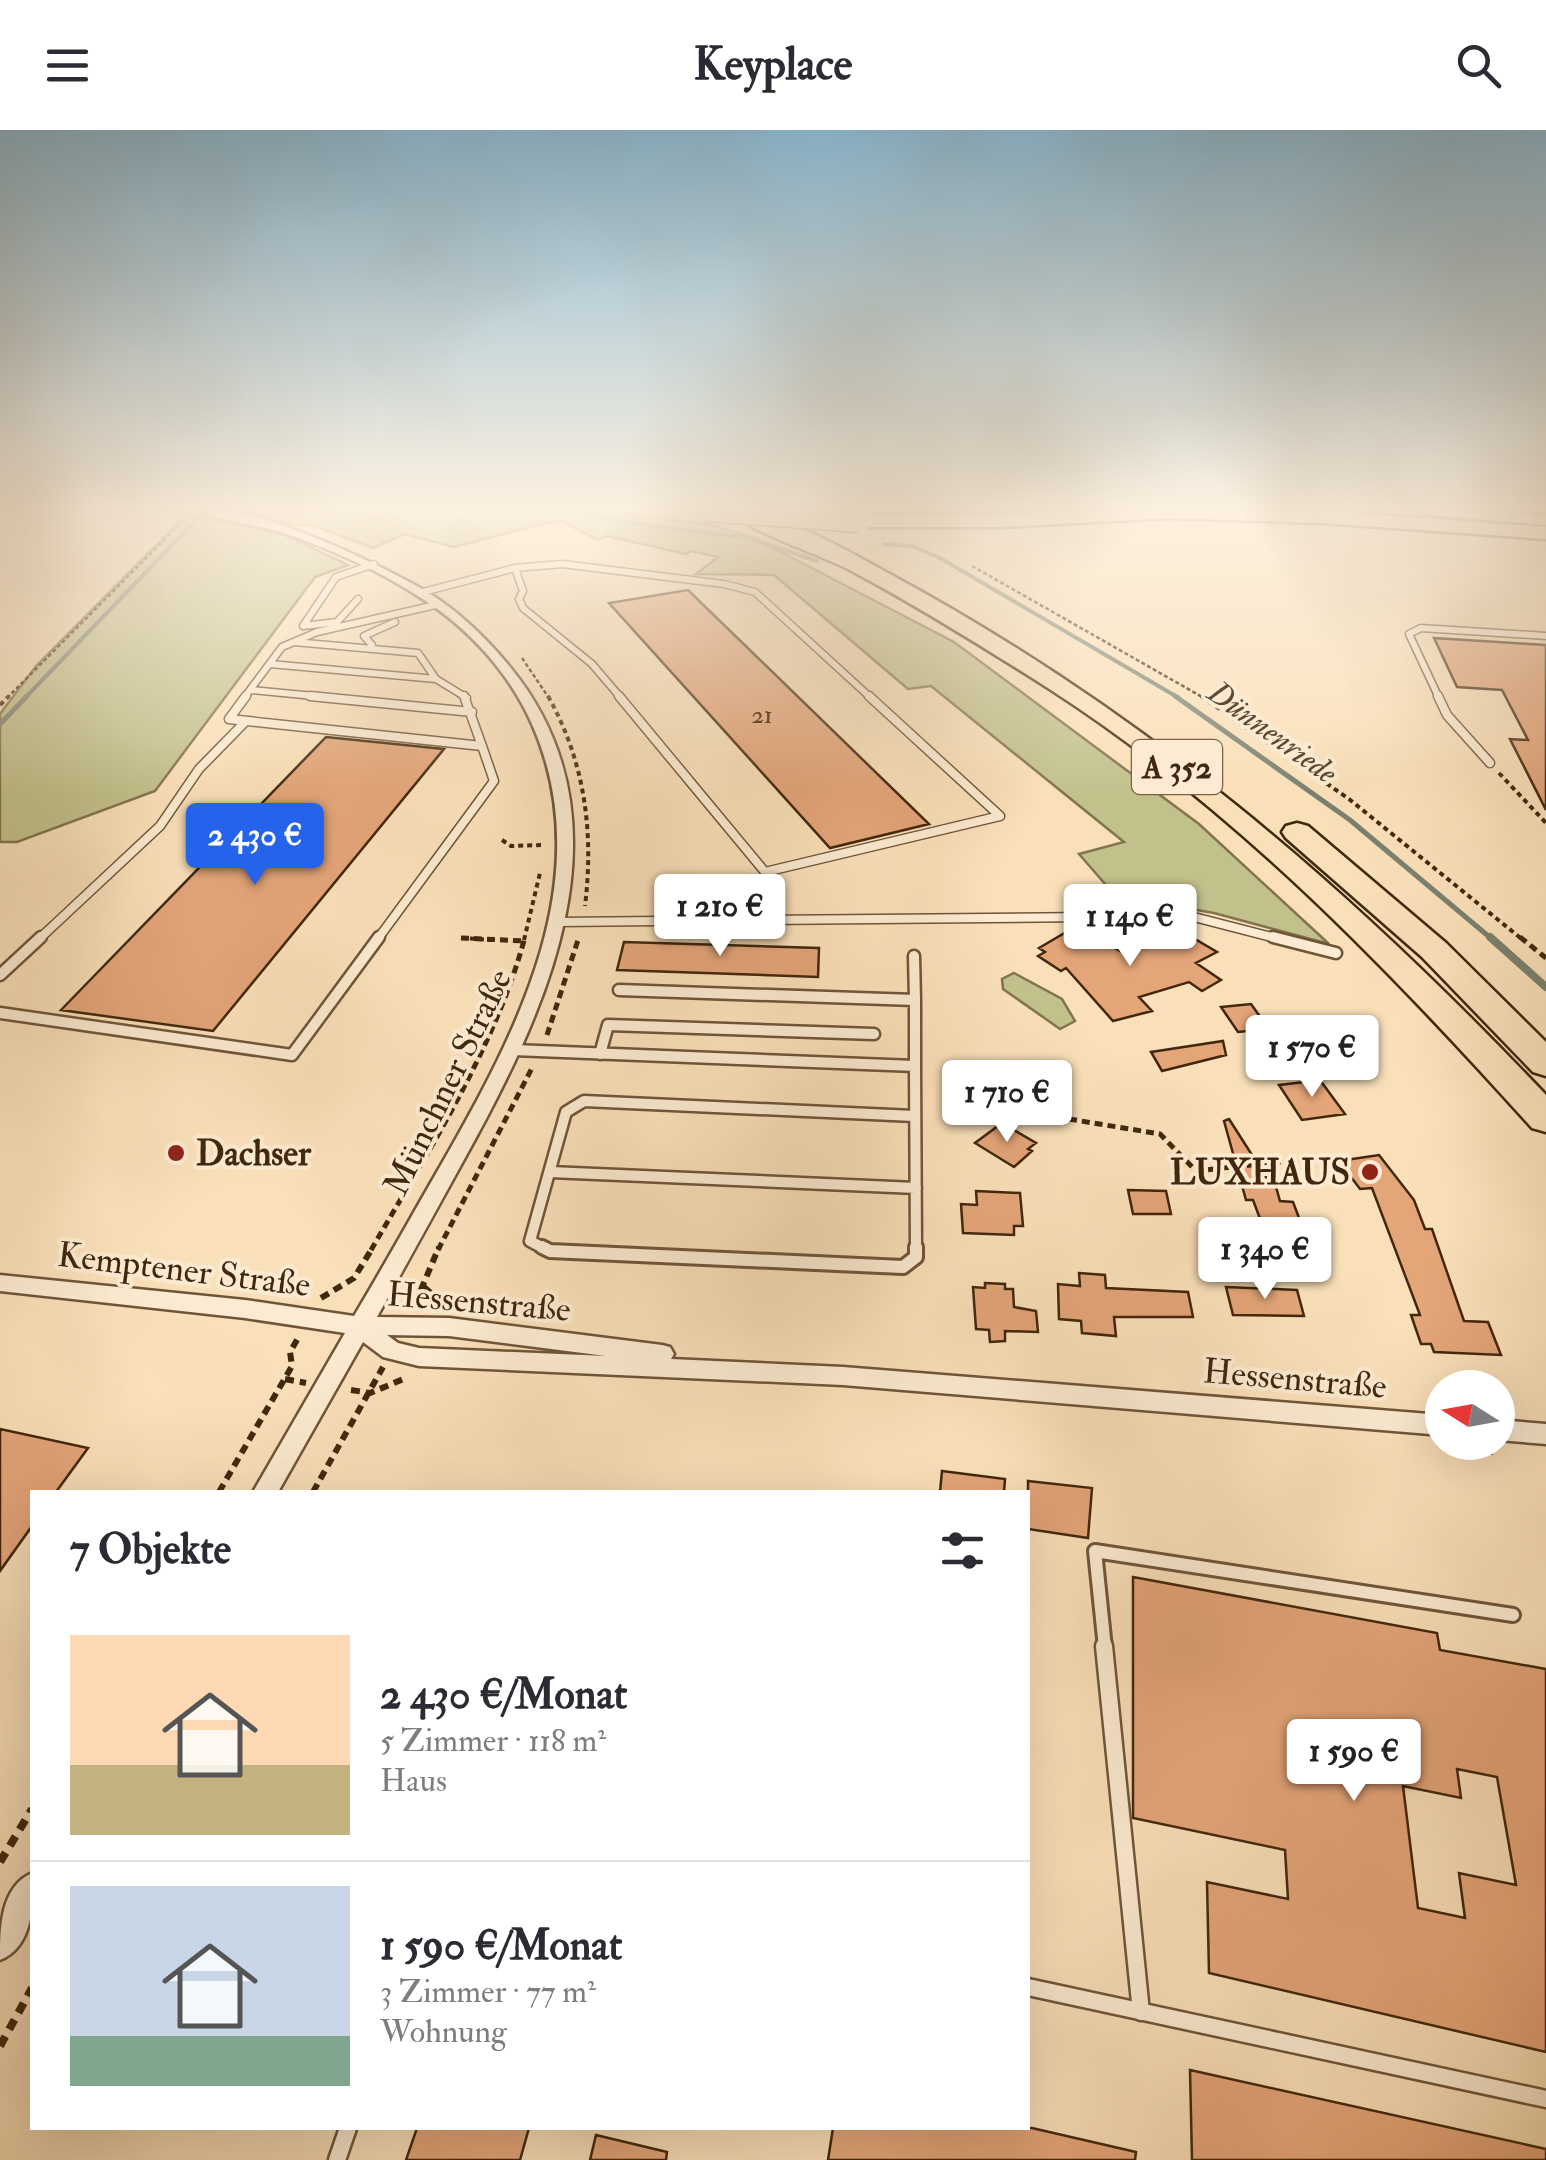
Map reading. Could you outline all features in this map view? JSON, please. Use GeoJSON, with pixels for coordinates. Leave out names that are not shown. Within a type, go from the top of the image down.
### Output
{"type":"FeatureCollection","features":[{"type":"Feature","properties":{"kind":"highway","name":"A 352"},"geometry":{"type":"LineString","coordinates":[[934,605],[1040,669],[1223,802],[1336,902],[1460,1025],[1546,1118]]}},
{"type":"Feature","properties":{"kind":"highway","name":"A 352"},"geometry":{"type":"LineString","coordinates":[[970,605],[1064,660],[1174,733],[1434,950],[1546,1064]]}},
{"type":"Feature","properties":{"kind":"street","name":"Münchner Straße"},"geometry":{"type":"LineString","coordinates":[[265,1490],[513,1050],[558,922],[566,825],[552,747],[533,705],[502,658],[444,606]]}},
{"type":"Feature","properties":{"kind":"street","name":"Kemptener Straße"},"geometry":{"type":"LineString","coordinates":[[0,1283],[360,1326]]}},
{"type":"Feature","properties":{"kind":"street","name":"Hessenstraße"},"geometry":{"type":"LineString","coordinates":[[360,1326],[391,1351],[419,1357],[843,1376],[1425,1425]]}},
{"type":"Feature","properties":{"kind":"street"},"geometry":{"type":"LineString","coordinates":[[1515,1431],[1546,1434]]}},
{"type":"Feature","properties":{"kind":"street"},"geometry":{"type":"LineString","coordinates":[[0,1944],[30,1892]]}},
{"type":"Feature","properties":{"kind":"lane"},"geometry":{"type":"LineString","coordinates":[[317,605],[303,626],[338,622],[353,605]]}},
{"type":"Feature","properties":{"kind":"lane"},"geometry":{"type":"LineString","coordinates":[[521,605],[592,664],[765,872],[1000,816],[769,605]]}},
{"type":"Feature","properties":{"kind":"lane"},"geometry":{"type":"LineString","coordinates":[[444,606],[391,616],[282,647],[230,719],[482,746]]}},
{"type":"Feature","properties":{"kind":"lane"},"geometry":{"type":"LineString","coordinates":[[377,648],[364,642],[371,630],[444,606]]}},
{"type":"Feature","properties":{"kind":"lane"},"geometry":{"type":"LineString","coordinates":[[1490,763],[1447,715],[1409,634],[1421,628],[1546,636]]}},
{"type":"Feature","properties":{"kind":"lane"},"geometry":{"type":"LineString","coordinates":[[0,1013],[292,1055],[494,781],[467,698],[436,679],[418,653],[294,642]]}},
{"type":"Feature","properties":{"kind":"lane"},"geometry":{"type":"LineString","coordinates":[[270,664],[436,679]]}},
{"type":"Feature","properties":{"kind":"lane"},"geometry":{"type":"LineString","coordinates":[[250,690],[472,712]]}},
{"type":"Feature","properties":{"kind":"lane"},"geometry":{"type":"LineString","coordinates":[[0,974],[160,826],[199,769],[246,721]]}},
{"type":"Feature","properties":{"kind":"lane"},"geometry":{"type":"LineString","coordinates":[[558,922],[1190,916],[1336,953]]}},
{"type":"Feature","properties":{"kind":"lane"},"geometry":{"type":"LineString","coordinates":[[914,956],[916,1257],[903,1267],[550,1251],[530,1242],[566,1112],[584,1102],[914,1116]]}},
{"type":"Feature","properties":{"kind":"lane"},"geometry":{"type":"LineString","coordinates":[[620,990],[914,1000]]}},
{"type":"Feature","properties":{"kind":"lane"},"geometry":{"type":"LineString","coordinates":[[600,1054],[608,1025],[874,1034]]}},
{"type":"Feature","properties":{"kind":"lane"},"geometry":{"type":"LineString","coordinates":[[513,1050],[915,1066]]}},
{"type":"Feature","properties":{"kind":"lane"},"geometry":{"type":"LineString","coordinates":[[550,1172],[916,1188]]}},
{"type":"Feature","properties":{"kind":"lane"},"geometry":{"type":"LineString","coordinates":[[1141,2012],[1096,1551],[1513,1615]]}},
{"type":"Feature","properties":{"kind":"lane"},"geometry":{"type":"LineString","coordinates":[[1030,1987],[1546,2099]]}},
{"type":"Feature","properties":{"kind":"lane"},"geometry":{"type":"LineString","coordinates":[[337,2160],[347,2130]]}},
{"type":"Feature","properties":{"kind":"path"},"geometry":{"type":"LineString","coordinates":[[0,705],[101,605]]}},
{"type":"Feature","properties":{"kind":"path"},"geometry":{"type":"LineString","coordinates":[[1043,605],[1213,704],[1349,798],[1546,958]]}},
{"type":"Feature","properties":{"kind":"path"},"geometry":{"type":"LineString","coordinates":[[444,1305],[424,1287],[425,1276],[540,1051],[568,978],[588,888],[585,794],[574,745],[543,685],[518,653]]}},
{"type":"Feature","properties":{"kind":"path"},"geometry":{"type":"LineString","coordinates":[[1490,763],[1546,823]]}},
{"type":"Feature","properties":{"kind":"path"},"geometry":{"type":"LineString","coordinates":[[502,840],[512,846],[541,845]]}},
{"type":"Feature","properties":{"kind":"path"},"geometry":{"type":"LineString","coordinates":[[220,1490],[292,1366],[290,1352],[309,1318],[324,1293],[339,1289],[360,1267],[490,1036],[526,941],[541,864]]}},
{"type":"Feature","properties":{"kind":"path"},"geometry":{"type":"LineString","coordinates":[[461,938],[526,941]]}},
{"type":"Feature","properties":{"kind":"path"},"geometry":{"type":"LineString","coordinates":[[1069,1119],[1160,1134],[1186,1166],[1196,1171],[1305,1159]]}},
{"type":"Feature","properties":{"kind":"path"},"geometry":{"type":"LineString","coordinates":[[314,1490],[370,1393]]}},
{"type":"Feature","properties":{"kind":"path"},"geometry":{"type":"LineString","coordinates":[[0,1862],[30,1812]]}},
{"type":"Feature","properties":{"kind":"path"},"geometry":{"type":"LineString","coordinates":[[0,2046],[30,1992]]}},
{"type":"Feature","properties":{"kind":"shaded area"},"geometry":{"type":"Polygon","coordinates":[[[97,605],[294,605],[155,791],[17,842],[0,842],[0,714],[36,666],[97,605]]]}},
{"type":"Feature","properties":{"kind":"shaded area"},"geometry":{"type":"Polygon","coordinates":[[[809,605],[882,605],[954,642],[1199,824],[1329,944],[1214,913],[1185,908],[1126,908],[1079,854],[1124,842],[931,686],[908,689],[809,605]]]}},
{"type":"Feature","properties":{"kind":"shaded area"},"geometry":{"type":"Polygon","coordinates":[[[1014,973],[1062,999],[1075,1021],[1060,1029],[1003,989],[1002,979],[1014,973]]]}},
{"type":"Feature","properties":{"kind":"building"},"geometry":{"type":"Polygon","coordinates":[[[611,605],[703,605],[929,824],[830,848],[611,605]]]}},
{"type":"Feature","properties":{"kind":"building"},"geometry":{"type":"Polygon","coordinates":[[[1434,638],[1546,645],[1546,810],[1510,739],[1528,740],[1502,690],[1457,687],[1434,638]]]}},
{"type":"Feature","properties":{"kind":"building"},"geometry":{"type":"Polygon","coordinates":[[[326,737],[444,749],[213,1031],[61,1010],[326,737]]]}},
{"type":"Feature","properties":{"kind":"building"},"geometry":{"type":"Polygon","coordinates":[[[1178,929],[1217,952],[1196,963],[1221,980],[1202,991],[1189,982],[1139,997],[1152,1011],[1113,1021],[1066,968],[1061,971],[1038,956],[1045,952],[1039,948],[1068,931],[1075,935],[1083,931],[1128,955],[1178,929]]]}},
{"type":"Feature","properties":{"kind":"building"},"geometry":{"type":"Polygon","coordinates":[[[624,942],[819,948],[818,977],[617,970],[624,942]]]}},
{"type":"Feature","properties":{"kind":"building"},"geometry":{"type":"Polygon","coordinates":[[[1251,1004],[1269,1029],[1238,1032],[1221,1007],[1251,1004]]]}},
{"type":"Feature","properties":{"kind":"building"},"geometry":{"type":"Polygon","coordinates":[[[1223,1041],[1226,1055],[1162,1071],[1151,1052],[1223,1041]]]}},
{"type":"Feature","properties":{"kind":"building"},"geometry":{"type":"Polygon","coordinates":[[[1320,1080],[1345,1114],[1302,1120],[1279,1085],[1320,1080]]]}},
{"type":"Feature","properties":{"kind":"building"},"geometry":{"type":"Polygon","coordinates":[[[1229,1119],[1268,1180],[1274,1180],[1280,1201],[1293,1202],[1313,1255],[1273,1253],[1253,1200],[1246,1200],[1224,1121],[1229,1119]]]}},
{"type":"Feature","properties":{"kind":"building"},"geometry":{"type":"Polygon","coordinates":[[[1002,1123],[1036,1143],[1014,1167],[975,1143],[1002,1123]]]}},
{"type":"Feature","properties":{"kind":"building"},"geometry":{"type":"Polygon","coordinates":[[[1379,1155],[1414,1200],[1425,1229],[1432,1229],[1464,1321],[1488,1322],[1501,1355],[1434,1352],[1431,1344],[1421,1344],[1411,1315],[1420,1315],[1372,1188],[1360,1189],[1339,1161],[1379,1155]]]}},
{"type":"Feature","properties":{"kind":"building"},"geometry":{"type":"Polygon","coordinates":[[[1128,1190],[1166,1191],[1171,1214],[1133,1214],[1128,1190]]]}},
{"type":"Feature","properties":{"kind":"building"},"geometry":{"type":"Polygon","coordinates":[[[976,1191],[1020,1193],[1023,1226],[1014,1226],[1014,1235],[963,1233],[961,1204],[977,1205],[976,1191]]]}},
{"type":"Feature","properties":{"kind":"building"},"geometry":{"type":"Polygon","coordinates":[[[1079,1273],[1105,1275],[1106,1288],[1188,1292],[1193,1317],[1114,1317],[1116,1336],[1082,1333],[1081,1321],[1059,1319],[1058,1284],[1080,1286],[1079,1273]]]}},
{"type":"Feature","properties":{"kind":"building"},"geometry":{"type":"Polygon","coordinates":[[[985,1283],[1005,1284],[1005,1289],[1013,1289],[1014,1307],[1036,1311],[1038,1332],[1005,1331],[1005,1341],[990,1342],[989,1330],[976,1329],[973,1287],[985,1288],[985,1283]]]}},
{"type":"Feature","properties":{"kind":"building"},"geometry":{"type":"Polygon","coordinates":[[[1226,1287],[1297,1290],[1304,1316],[1233,1315],[1226,1287]]]}},
{"type":"Feature","properties":{"kind":"building"},"geometry":{"type":"Polygon","coordinates":[[[0,1429],[88,1448],[57,1490],[30,1490],[30,1529],[0,1571],[0,1429]]]}},
{"type":"Feature","properties":{"kind":"building"},"geometry":{"type":"Polygon","coordinates":[[[942,1471],[1005,1479],[1004,1490],[940,1490],[942,1471]]]}},
{"type":"Feature","properties":{"kind":"building"},"geometry":{"type":"Polygon","coordinates":[[[1028,1481],[1092,1488],[1088,1538],[1030,1529],[1028,1481]]]}},
{"type":"Feature","properties":{"kind":"building"},"geometry":{"type":"Polygon","coordinates":[[[1133,1577],[1437,1633],[1440,1650],[1546,1669],[1546,2052],[1209,1973],[1207,1882],[1288,1899],[1285,1850],[1133,1818],[1133,1577]],[[1457,1769],[1461,1798],[1403,1786],[1418,1908],[1465,1918],[1459,1873],[1516,1885],[1497,1777],[1457,1769]]]}},
{"type":"Feature","properties":{"kind":"building"},"geometry":{"type":"Polygon","coordinates":[[[1190,2070],[1546,2149],[1546,2160],[1192,2160],[1190,2070]]]}},
{"type":"Feature","properties":{"kind":"building"},"geometry":{"type":"Polygon","coordinates":[[[1032,2128],[1136,2152],[1135,2160],[828,2160],[833,2130],[1032,2128]]]}},
{"type":"Feature","properties":{"kind":"building"},"geometry":{"type":"Polygon","coordinates":[[[416,2130],[528,2130],[520,2160],[406,2160],[416,2130]]]}},
{"type":"Feature","properties":{"kind":"building"},"geometry":{"type":"Polygon","coordinates":[[[596,2135],[667,2152],[666,2160],[590,2160],[596,2135]]]}},
{"type":"Feature","properties":{"kind":"waterway"},"geometry":{"type":"LineString","coordinates":[[25,698],[115,605]]}},
{"type":"Feature","properties":{"kind":"waterway","name":"Dünnenriede"},"geometry":{"type":"LineString","coordinates":[[1020,605],[1179,698]]}},
{"type":"Feature","properties":{"kind":"waterway"},"geometry":{"type":"LineString","coordinates":[[0,724],[27,696]]}},
{"type":"Feature","properties":{"kind":"waterway","name":"Dünnenriede"},"geometry":{"type":"LineString","coordinates":[[1175,696],[1350,820],[1493,940]]}},
{"type":"Feature","properties":{"kind":"waterway","name":"Dünnenriede"},"geometry":{"type":"LineString","coordinates":[[1490,937],[1546,987]]}},
{"type":"Feature","properties":{"kind":"place","name":"Dachser"},"geometry":{"type":"Point","coordinates":[176,1153]}},
{"type":"Feature","properties":{"kind":"place","name":"LUXHAUS"},"geometry":{"type":"Point","coordinates":[1370,1172]}}]}
